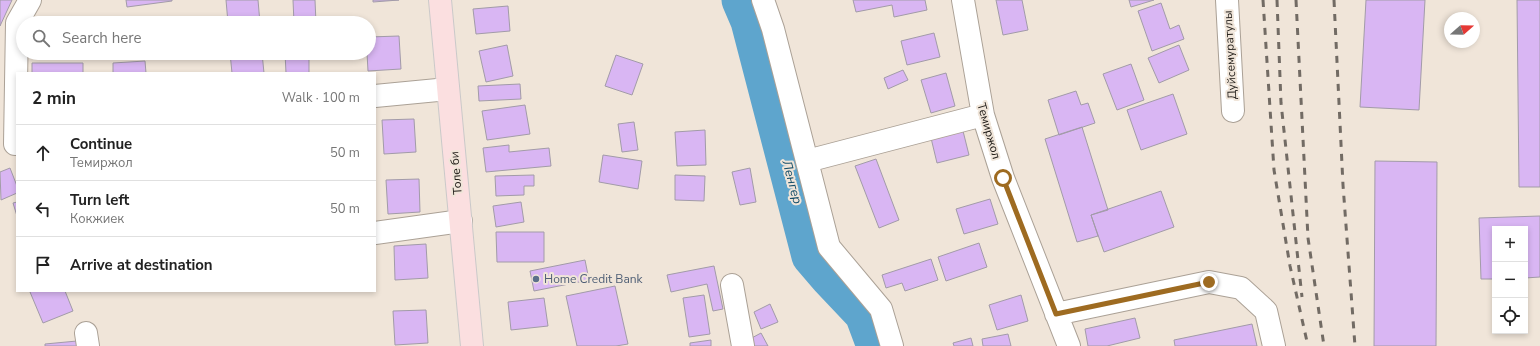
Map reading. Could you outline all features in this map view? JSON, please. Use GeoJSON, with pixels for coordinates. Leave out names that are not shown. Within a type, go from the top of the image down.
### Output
{"type":"FeatureCollection","features":[{"type":"Feature","properties":{"kind":"main road","name":"Толе би"},"geometry":{"type":"LineString","coordinates":[[440,0],[472,346]]}},
{"type":"Feature","properties":{"kind":"street"},"geometry":{"type":"LineString","coordinates":[[21,16],[30,0]]}},
{"type":"Feature","properties":{"kind":"street"},"geometry":{"type":"LineString","coordinates":[[763,0],[773,29],[829,247],[881,309],[892,346]]}},
{"type":"Feature","properties":{"kind":"street","name":"Темиржол"},"geometry":{"type":"LineString","coordinates":[[963,0],[983,115],[1003,178],[1069,346]]}},
{"type":"Feature","properties":{"kind":"street","name":"Дуйсемуратулы"},"geometry":{"type":"LineString","coordinates":[[1227,0],[1233,111]]}},
{"type":"Feature","properties":{"kind":"street"},"geometry":{"type":"LineString","coordinates":[[16,60],[16,72]]}},
{"type":"Feature","properties":{"kind":"street"},"geometry":{"type":"LineString","coordinates":[[16,84],[16,144]]}},
{"type":"Feature","properties":{"kind":"street"},"geometry":{"type":"LineString","coordinates":[[376,96],[448,89]]}},
{"type":"Feature","properties":{"kind":"street"},"geometry":{"type":"LineString","coordinates":[[807,161],[983,115]]}},
{"type":"Feature","properties":{"kind":"street"},"geometry":{"type":"LineString","coordinates":[[376,233],[461,221]]}},
{"type":"Feature","properties":{"kind":"street"},"geometry":{"type":"LineString","coordinates":[[1056,314],[1209,282],[1241,288],[1266,311],[1274,346]]}},
{"type":"Feature","properties":{"kind":"street"},"geometry":{"type":"LineString","coordinates":[[732,285],[742,346]]}},
{"type":"Feature","properties":{"kind":"building"},"geometry":{"type":"Polygon","coordinates":[[[0,0],[12,0],[0,26],[0,0]]]}},
{"type":"Feature","properties":{"kind":"building"},"geometry":{"type":"Polygon","coordinates":[[[126,0],[172,0],[172,1],[127,7],[126,0]]]}},
{"type":"Feature","properties":{"kind":"building"},"geometry":{"type":"Polygon","coordinates":[[[226,0],[258,0],[259,16],[227,16],[226,0]]]}},
{"type":"Feature","properties":{"kind":"building"},"geometry":{"type":"Polygon","coordinates":[[[293,0],[315,0],[316,16],[294,16],[293,0]]]}},
{"type":"Feature","properties":{"kind":"building"},"geometry":{"type":"Polygon","coordinates":[[[373,0],[399,0],[373,2],[373,0]]]}},
{"type":"Feature","properties":{"kind":"building"},"geometry":{"type":"Polygon","coordinates":[[[853,0],[925,0],[927,10],[894,17],[892,5],[856,12],[853,0]]]}},
{"type":"Feature","properties":{"kind":"building"},"geometry":{"type":"Polygon","coordinates":[[[996,0],[1022,0],[1028,30],[1003,35],[996,0]]]}},
{"type":"Feature","properties":{"kind":"building"},"geometry":{"type":"Polygon","coordinates":[[[1129,0],[1154,0],[1131,7],[1129,0]]]}},
{"type":"Feature","properties":{"kind":"building"},"geometry":{"type":"Polygon","coordinates":[[[1366,0],[1425,0],[1419,110],[1360,107],[1366,0]]]}},
{"type":"Feature","properties":{"kind":"building"},"geometry":{"type":"Polygon","coordinates":[[[1517,0],[1540,0],[1540,187],[1519,187],[1517,0]]]}},
{"type":"Feature","properties":{"kind":"building"},"geometry":{"type":"Polygon","coordinates":[[[1161,3],[1170,29],[1179,25],[1184,39],[1152,51],[1138,11],[1161,3]]]}},
{"type":"Feature","properties":{"kind":"building"},"geometry":{"type":"Polygon","coordinates":[[[508,6],[510,31],[476,34],[473,9],[508,6]]]}},
{"type":"Feature","properties":{"kind":"building"},"geometry":{"type":"Polygon","coordinates":[[[934,33],[940,57],[907,65],[901,41],[934,33]]]}},
{"type":"Feature","properties":{"kind":"building"},"geometry":{"type":"Polygon","coordinates":[[[399,36],[401,69],[368,71],[367,60],[376,60],[376,37],[399,36]]]}},
{"type":"Feature","properties":{"kind":"building"},"geometry":{"type":"Polygon","coordinates":[[[507,45],[513,76],[486,82],[479,51],[507,45]]]}},
{"type":"Feature","properties":{"kind":"building"},"geometry":{"type":"Polygon","coordinates":[[[1179,45],[1189,70],[1159,83],[1148,58],[1179,45]]]}},
{"type":"Feature","properties":{"kind":"building"},"geometry":{"type":"Polygon","coordinates":[[[616,55],[643,64],[632,95],[605,86],[616,55]]]}},
{"type":"Feature","properties":{"kind":"building"},"geometry":{"type":"Polygon","coordinates":[[[231,60],[263,60],[264,72],[232,72],[231,60]]]}},
{"type":"Feature","properties":{"kind":"building"},"geometry":{"type":"Polygon","coordinates":[[[285,60],[309,60],[309,72],[286,72],[285,60]]]}},
{"type":"Feature","properties":{"kind":"building"},"geometry":{"type":"Polygon","coordinates":[[[145,61],[146,72],[113,72],[113,63],[145,61]]]}},
{"type":"Feature","properties":{"kind":"building"},"geometry":{"type":"Polygon","coordinates":[[[32,63],[83,63],[83,72],[32,72],[32,63]]]}},
{"type":"Feature","properties":{"kind":"building"},"geometry":{"type":"Polygon","coordinates":[[[1131,64],[1144,100],[1117,110],[1103,74],[1131,64]]]}},
{"type":"Feature","properties":{"kind":"building"},"geometry":{"type":"Polygon","coordinates":[[[903,70],[908,80],[888,89],[884,78],[903,70]]]}},
{"type":"Feature","properties":{"kind":"building"},"geometry":{"type":"Polygon","coordinates":[[[946,73],[955,106],[931,113],[921,80],[946,73]]]}},
{"type":"Feature","properties":{"kind":"building"},"geometry":{"type":"Polygon","coordinates":[[[520,84],[521,99],[479,101],[478,86],[520,84]]]}},
{"type":"Feature","properties":{"kind":"building"},"geometry":{"type":"Polygon","coordinates":[[[1076,91],[1081,105],[1088,103],[1095,123],[1059,135],[1048,100],[1076,91]]]}},
{"type":"Feature","properties":{"kind":"building"},"geometry":{"type":"Polygon","coordinates":[[[1173,94],[1187,134],[1141,150],[1127,110],[1173,94]]]}},
{"type":"Feature","properties":{"kind":"building"},"geometry":{"type":"Polygon","coordinates":[[[525,105],[530,134],[487,140],[482,111],[525,105]]]}},
{"type":"Feature","properties":{"kind":"building"},"geometry":{"type":"Polygon","coordinates":[[[414,119],[416,152],[384,154],[382,120],[414,119]]]}},
{"type":"Feature","properties":{"kind":"building"},"geometry":{"type":"Polygon","coordinates":[[[634,122],[638,150],[622,152],[618,124],[634,122]]]}},
{"type":"Feature","properties":{"kind":"building"},"geometry":{"type":"Polygon","coordinates":[[[1082,127],[1108,210],[1091,215],[1098,236],[1077,242],[1045,139],[1082,127]]]}},
{"type":"Feature","properties":{"kind":"building"},"geometry":{"type":"Polygon","coordinates":[[[705,130],[706,165],[677,166],[675,132],[705,130]]]}},
{"type":"Feature","properties":{"kind":"building"},"geometry":{"type":"Polygon","coordinates":[[[963,131],[969,155],[937,163],[931,138],[963,131]]]}},
{"type":"Feature","properties":{"kind":"building"},"geometry":{"type":"Polygon","coordinates":[[[509,145],[509,152],[549,148],[551,166],[486,172],[483,148],[509,145]]]}},
{"type":"Feature","properties":{"kind":"building"},"geometry":{"type":"Polygon","coordinates":[[[603,155],[642,161],[638,189],[599,182],[603,155]]]}},
{"type":"Feature","properties":{"kind":"building"},"geometry":{"type":"Polygon","coordinates":[[[876,159],[899,220],[879,228],[855,166],[876,159]]]}},
{"type":"Feature","properties":{"kind":"building"},"geometry":{"type":"Polygon","coordinates":[[[1375,161],[1437,162],[1436,346],[1374,346],[1375,161]]]}},
{"type":"Feature","properties":{"kind":"building"},"geometry":{"type":"Polygon","coordinates":[[[10,168],[16,183],[16,193],[1,200],[0,172],[10,168]]]}},
{"type":"Feature","properties":{"kind":"building"},"geometry":{"type":"Polygon","coordinates":[[[750,168],[756,202],[740,205],[732,172],[750,168]]]}},
{"type":"Feature","properties":{"kind":"building"},"geometry":{"type":"Polygon","coordinates":[[[534,175],[534,186],[524,186],[524,195],[496,196],[495,176],[534,175]]]}},
{"type":"Feature","properties":{"kind":"building"},"geometry":{"type":"Polygon","coordinates":[[[675,175],[705,176],[704,201],[675,200],[675,175]]]}},
{"type":"Feature","properties":{"kind":"building"},"geometry":{"type":"Polygon","coordinates":[[[419,179],[420,212],[388,214],[386,180],[419,179]]]}},
{"type":"Feature","properties":{"kind":"building"},"geometry":{"type":"Polygon","coordinates":[[[1161,191],[1174,227],[1104,252],[1091,215],[1161,191]]]}},
{"type":"Feature","properties":{"kind":"building"},"geometry":{"type":"Polygon","coordinates":[[[990,199],[998,224],[964,234],[956,209],[990,199]]]}},
{"type":"Feature","properties":{"kind":"building"},"geometry":{"type":"Polygon","coordinates":[[[16,202],[16,213],[13,203],[16,202]]]}},
{"type":"Feature","properties":{"kind":"building"},"geometry":{"type":"Polygon","coordinates":[[[521,202],[524,222],[496,227],[493,206],[521,202]]]}},
{"type":"Feature","properties":{"kind":"building"},"geometry":{"type":"Polygon","coordinates":[[[1540,216],[1540,277],[1528,278],[1528,226],[1492,226],[1492,279],[1481,279],[1479,218],[1540,216]]]}},
{"type":"Feature","properties":{"kind":"building"},"geometry":{"type":"Polygon","coordinates":[[[496,232],[544,232],[544,262],[497,262],[496,232]]]}},
{"type":"Feature","properties":{"kind":"building"},"geometry":{"type":"Polygon","coordinates":[[[979,243],[987,267],[946,281],[938,257],[979,243]]]}},
{"type":"Feature","properties":{"kind":"building"},"geometry":{"type":"Polygon","coordinates":[[[426,244],[428,278],[395,280],[394,246],[426,244]]]}},
{"type":"Feature","properties":{"kind":"building"},"geometry":{"type":"Polygon","coordinates":[[[931,259],[938,280],[905,291],[902,283],[886,288],[882,275],[931,259]]]}},
{"type":"Feature","properties":{"kind":"building"},"geometry":{"type":"Polygon","coordinates":[[[585,260],[589,280],[534,291],[530,271],[585,260]]]}},
{"type":"Feature","properties":{"kind":"building"},"geometry":{"type":"Polygon","coordinates":[[[714,266],[723,309],[713,311],[707,284],[671,292],[667,275],[714,266]]]}},
{"type":"Feature","properties":{"kind":"building"},"geometry":{"type":"Polygon","coordinates":[[[615,286],[628,344],[616,346],[577,346],[566,296],[615,286]]]}},
{"type":"Feature","properties":{"kind":"building"},"geometry":{"type":"Polygon","coordinates":[[[30,292],[65,292],[73,311],[43,323],[30,292]]]}},
{"type":"Feature","properties":{"kind":"building"},"geometry":{"type":"Polygon","coordinates":[[[704,295],[710,334],[689,337],[683,298],[704,295]]]}},
{"type":"Feature","properties":{"kind":"building"},"geometry":{"type":"Polygon","coordinates":[[[1021,295],[1028,321],[997,330],[989,305],[1021,295]]]}},
{"type":"Feature","properties":{"kind":"building"},"geometry":{"type":"Polygon","coordinates":[[[544,298],[548,326],[511,330],[508,302],[544,298]]]}},
{"type":"Feature","properties":{"kind":"building"},"geometry":{"type":"Polygon","coordinates":[[[770,304],[778,322],[761,329],[754,312],[770,304]]]}},
{"type":"Feature","properties":{"kind":"building"},"geometry":{"type":"Polygon","coordinates":[[[426,310],[428,343],[395,345],[393,311],[426,310]]]}},
{"type":"Feature","properties":{"kind":"building"},"geometry":{"type":"Polygon","coordinates":[[[1135,318],[1140,338],[1107,346],[1088,346],[1085,329],[1135,318]]]}},
{"type":"Feature","properties":{"kind":"building"},"geometry":{"type":"Polygon","coordinates":[[[1252,324],[1257,346],[1175,346],[1174,340],[1252,324]]]}},
{"type":"Feature","properties":{"kind":"building"},"geometry":{"type":"Polygon","coordinates":[[[761,333],[768,346],[751,346],[748,340],[761,333]]]}},
{"type":"Feature","properties":{"kind":"building"},"geometry":{"type":"Polygon","coordinates":[[[1008,334],[1011,346],[983,346],[982,339],[1008,334]]]}},
{"type":"Feature","properties":{"kind":"building"},"geometry":{"type":"Polygon","coordinates":[[[971,338],[973,346],[954,346],[953,343],[971,338]]]}},
{"type":"Feature","properties":{"kind":"building"},"geometry":{"type":"Polygon","coordinates":[[[711,340],[711,346],[690,346],[690,343],[711,340]]]}},
{"type":"Feature","properties":{"kind":"building"},"geometry":{"type":"Polygon","coordinates":[[[77,341],[78,346],[45,346],[45,344],[77,341]]]}},
{"type":"Feature","properties":{"kind":"waterway","name":"Ленгер"},"geometry":{"type":"LineString","coordinates":[[741,0],[750,21],[811,256],[864,314],[876,346]]}},
{"type":"Feature","properties":{"kind":"railway"},"geometry":{"type":"LineString","coordinates":[[1263,0],[1274,170],[1290,266],[1308,346]]}},
{"type":"Feature","properties":{"kind":"railway"},"geometry":{"type":"LineString","coordinates":[[1277,0],[1281,103],[1302,297]]}},
{"type":"Feature","properties":{"kind":"railway"},"geometry":{"type":"LineString","coordinates":[[1296,0],[1308,238],[1324,346]]}},
{"type":"Feature","properties":{"kind":"railway"},"geometry":{"type":"LineString","coordinates":[[1334,0],[1343,185],[1355,346]]}},
{"type":"Feature","properties":{"kind":"place","name":"Home Credit Bank"},"geometry":{"type":"Point","coordinates":[536,279]}},
{"type":"Feature","properties":{"kind":"route"},"geometry":{"type":"LineString","coordinates":[[1003,178],[1056,314],[1209,282]]}}]}
